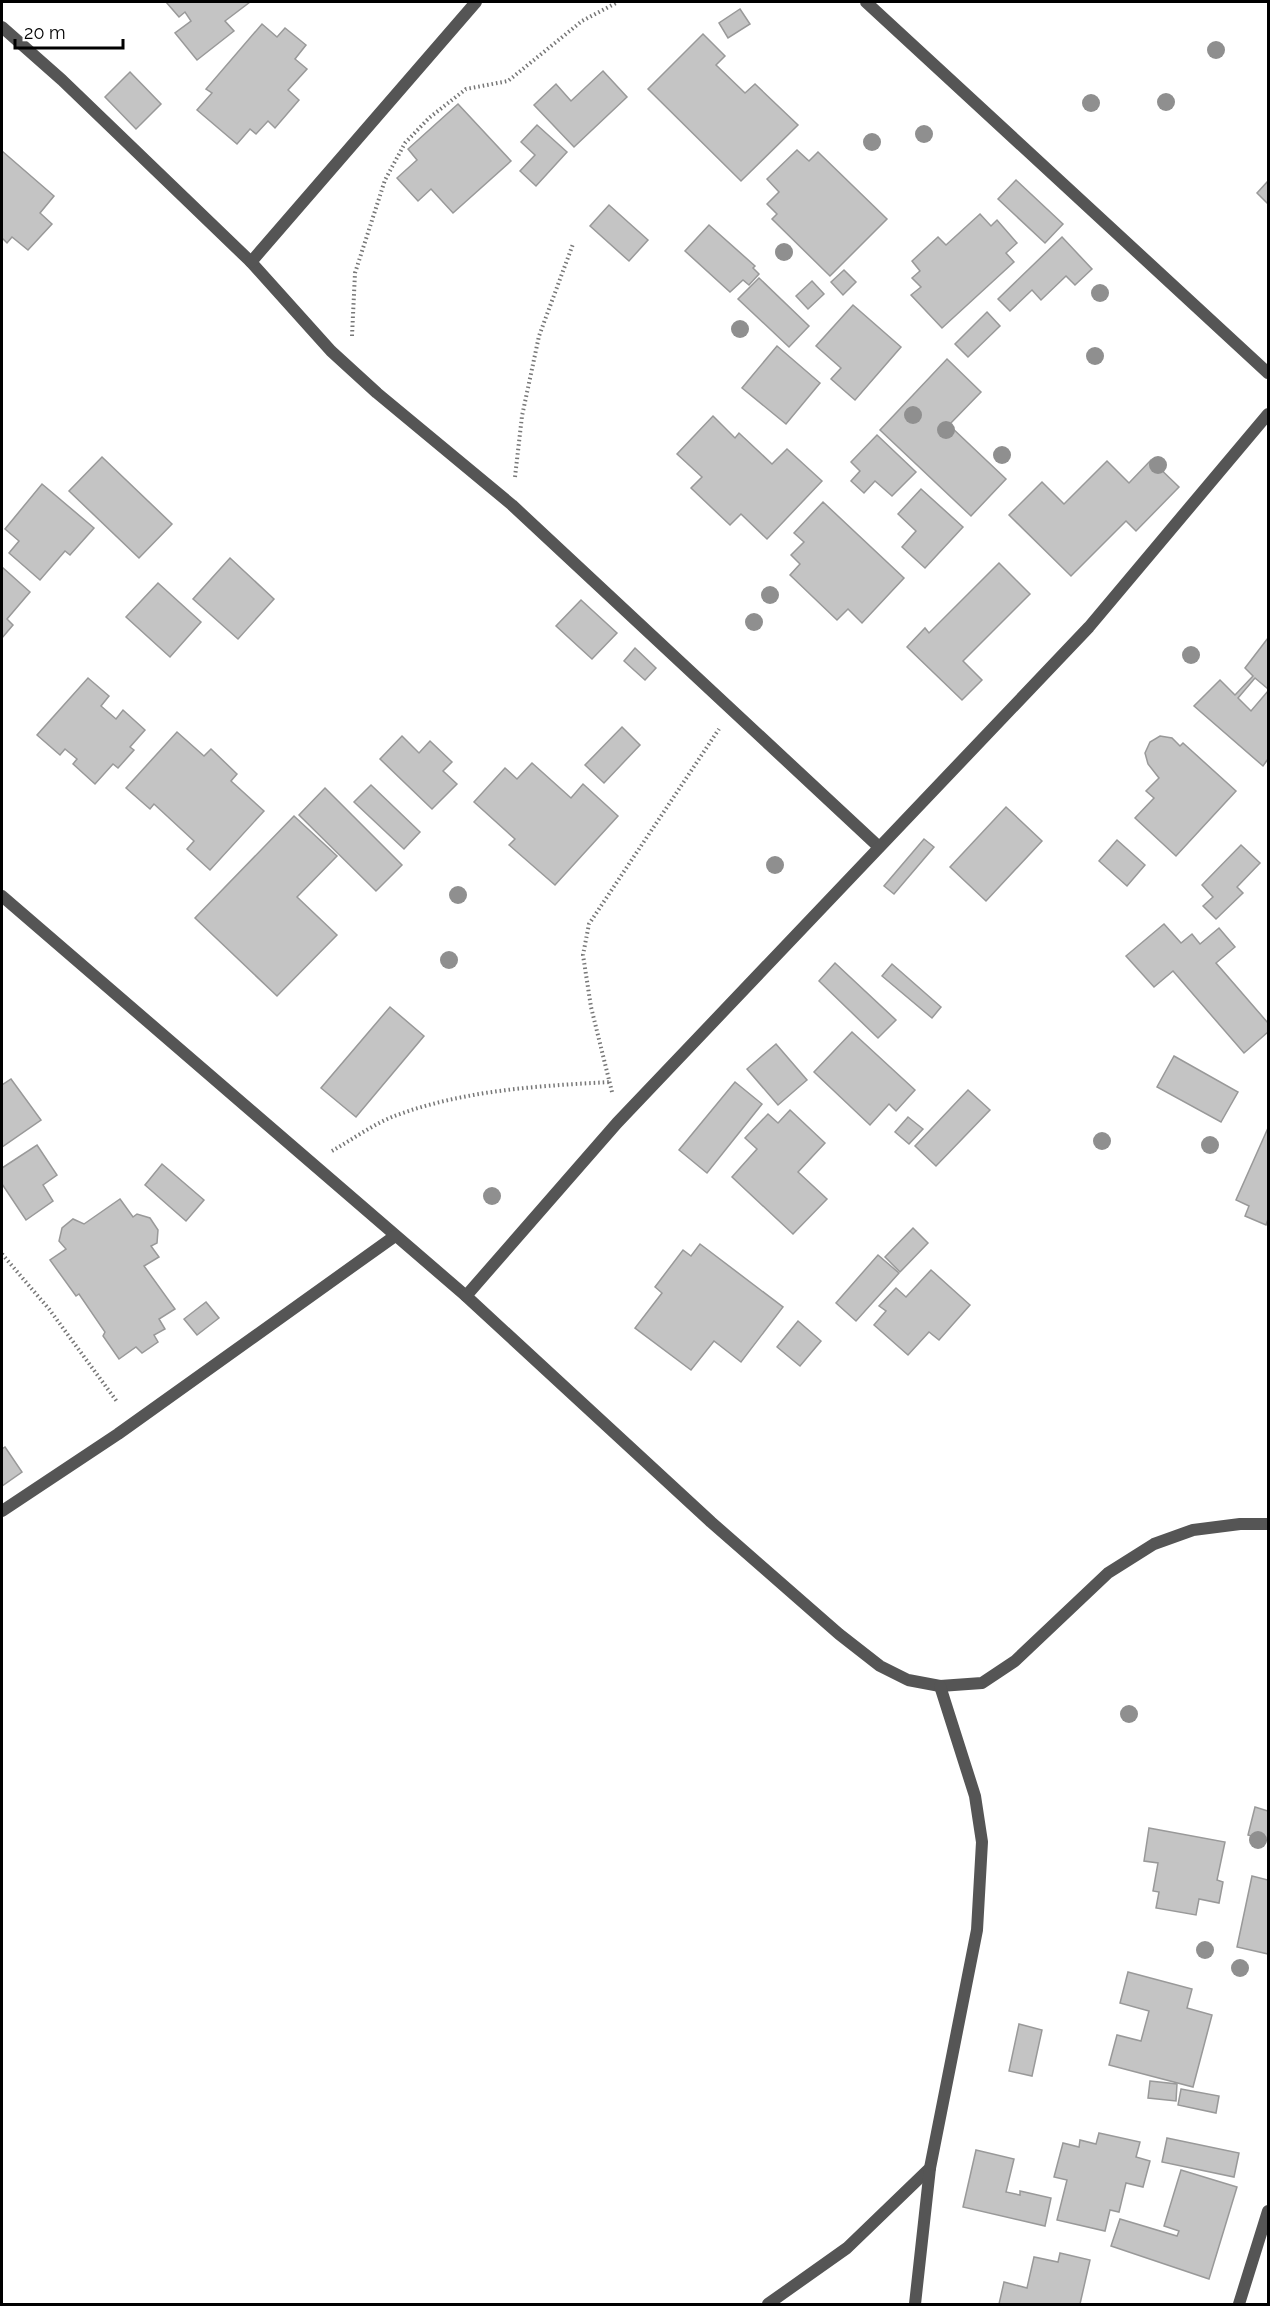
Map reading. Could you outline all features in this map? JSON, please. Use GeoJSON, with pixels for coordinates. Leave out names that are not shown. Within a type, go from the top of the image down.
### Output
{"type":"FeatureCollection","features":[{"type":"Feature","properties":{"kind":"street"},"geometry":{"type":"LineString","coordinates":[[251,262],[476,2]]}},
{"type":"Feature","properties":{"kind":"street"},"geometry":{"type":"LineString","coordinates":[[866,2],[1269,373]]}},
{"type":"Feature","properties":{"kind":"street"},"geometry":{"type":"LineString","coordinates":[[2,27],[63,80],[251,262],[336,355],[377,393],[512,505],[733,708],[879,847]]}},
{"type":"Feature","properties":{"kind":"street"},"geometry":{"type":"LineString","coordinates":[[465,1296],[618,1122],[879,847],[978,747],[1089,627],[1269,414]]}},
{"type":"Feature","properties":{"kind":"street"},"geometry":{"type":"LineString","coordinates":[[2,896],[465,1296],[711,1522],[839,1635],[880,1666],[908,1680],[940,1686],[982,1683],[1015,1661],[1108,1572],[1154,1544],[1193,1530],[1240,1524],[1269,1524]]}},
{"type":"Feature","properties":{"kind":"street"},"geometry":{"type":"LineString","coordinates":[[2,1511],[131,1424],[395,1236]]}},
{"type":"Feature","properties":{"kind":"street"},"geometry":{"type":"LineString","coordinates":[[915,2304],[930,2168],[977,1930],[982,1842],[975,1796],[940,1686]]}},
{"type":"Feature","properties":{"kind":"street"},"geometry":{"type":"LineString","coordinates":[[768,2304],[847,2248],[930,2168]]}},
{"type":"Feature","properties":{"kind":"street"},"geometry":{"type":"LineString","coordinates":[[1239,2304],[1264,2239],[1269,2211]]}},
{"type":"Feature","properties":{"kind":"path"},"geometry":{"type":"LineString","coordinates":[[336,355],[353,334],[354,273],[385,180],[405,143],[429,118],[466,89],[508,81],[582,21],[618,2]]}},
{"type":"Feature","properties":{"kind":"path"},"geometry":{"type":"LineString","coordinates":[[512,505],[522,417],[540,336],[573,244]]}},
{"type":"Feature","properties":{"kind":"path"},"geometry":{"type":"LineString","coordinates":[[618,1122],[591,1007],[583,955],[589,924],[668,809],[733,708]]}},
{"type":"Feature","properties":{"kind":"path"},"geometry":{"type":"LineString","coordinates":[[310,1163],[395,1116],[461,1096],[525,1086],[610,1082]]}},
{"type":"Feature","properties":{"kind":"path"},"geometry":{"type":"LineString","coordinates":[[2,1254],[49,1309],[131,1424]]}},
{"type":"Feature","properties":{"kind":"building"},"geometry":{"type":"Polygon","coordinates":[[[166,2],[250,2],[225,21],[234,31],[197,60],[175,33],[191,21],[185,12],[179,17],[166,2]]]}},
{"type":"Feature","properties":{"kind":"building"},"geometry":{"type":"Polygon","coordinates":[[[740,9],[750,24],[728,38],[719,23],[740,9]]]}},
{"type":"Feature","properties":{"kind":"building"},"geometry":{"type":"Polygon","coordinates":[[[262,24],[277,37],[285,28],[306,45],[295,59],[307,69],[288,90],[299,100],[275,128],[268,121],[256,134],[250,129],[237,144],[197,110],[212,93],[206,89],[262,24]]]}},
{"type":"Feature","properties":{"kind":"building"},"geometry":{"type":"Polygon","coordinates":[[[703,34],[725,56],[716,65],[745,93],[755,84],[798,125],[741,181],[648,89],[703,34]]]}},
{"type":"Feature","properties":{"kind":"building"},"geometry":{"type":"Polygon","coordinates":[[[603,71],[627,97],[574,147],[534,105],[556,84],[571,101],[603,71]]]}},
{"type":"Feature","properties":{"kind":"building"},"geometry":{"type":"Polygon","coordinates":[[[130,72],[161,104],[136,129],[105,97],[130,72]]]}},
{"type":"Feature","properties":{"kind":"building"},"geometry":{"type":"Polygon","coordinates":[[[458,104],[511,161],[453,213],[431,189],[418,201],[397,178],[417,160],[408,149],[458,104]]]}},
{"type":"Feature","properties":{"kind":"building"},"geometry":{"type":"Polygon","coordinates":[[[537,125],[567,152],[536,186],[520,171],[535,155],[521,142],[537,125]]]}},
{"type":"Feature","properties":{"kind":"building"},"geometry":{"type":"Polygon","coordinates":[[[797,150],[809,161],[818,152],[887,219],[830,276],[772,219],[777,214],[767,204],[779,192],[767,179],[797,150]]]}},
{"type":"Feature","properties":{"kind":"building"},"geometry":{"type":"Polygon","coordinates":[[[2,151],[54,196],[40,213],[52,224],[28,250],[12,237],[7,243],[2,238],[2,151]]]}},
{"type":"Feature","properties":{"kind":"building"},"geometry":{"type":"Polygon","coordinates":[[[1016,180],[1063,224],[1045,243],[998,199],[1016,180]]]}},
{"type":"Feature","properties":{"kind":"building"},"geometry":{"type":"Polygon","coordinates":[[[1268,181],[1268,204],[1257,193],[1268,181]]]}},
{"type":"Feature","properties":{"kind":"building"},"geometry":{"type":"Polygon","coordinates":[[[609,205],[648,240],[629,261],[590,226],[609,205]]]}},
{"type":"Feature","properties":{"kind":"building"},"geometry":{"type":"Polygon","coordinates":[[[980,214],[991,226],[997,220],[1017,243],[1006,253],[1014,262],[942,328],[911,295],[921,287],[912,278],[920,271],[912,261],[938,237],[946,245],[980,214]]]}},
{"type":"Feature","properties":{"kind":"building"},"geometry":{"type":"Polygon","coordinates":[[[709,225],[755,266],[753,268],[759,274],[749,285],[743,280],[730,292],[685,251],[709,225]]]}},
{"type":"Feature","properties":{"kind":"building"},"geometry":{"type":"Polygon","coordinates":[[[1062,237],[1092,269],[1075,285],[1066,276],[1041,300],[1032,290],[1010,311],[998,299],[1062,237]]]}},
{"type":"Feature","properties":{"kind":"building"},"geometry":{"type":"Polygon","coordinates":[[[844,270],[856,282],[843,295],[831,282],[844,270]]]}},
{"type":"Feature","properties":{"kind":"building"},"geometry":{"type":"Polygon","coordinates":[[[759,278],[809,326],[789,347],[738,299],[759,278]]]}},
{"type":"Feature","properties":{"kind":"building"},"geometry":{"type":"Polygon","coordinates":[[[812,281],[824,294],[808,309],[796,296],[812,281]]]}},
{"type":"Feature","properties":{"kind":"building"},"geometry":{"type":"Polygon","coordinates":[[[853,305],[901,347],[855,400],[831,379],[841,368],[816,346],[853,305]]]}},
{"type":"Feature","properties":{"kind":"building"},"geometry":{"type":"Polygon","coordinates":[[[987,312],[1000,326],[968,357],[955,344],[987,312]]]}},
{"type":"Feature","properties":{"kind":"building"},"geometry":{"type":"Polygon","coordinates":[[[777,346],[820,383],[786,424],[742,388],[777,346]]]}},
{"type":"Feature","properties":{"kind":"building"},"geometry":{"type":"Polygon","coordinates":[[[947,359],[981,392],[949,425],[1006,479],[971,516],[880,430],[947,359]]]}},
{"type":"Feature","properties":{"kind":"building"},"geometry":{"type":"Polygon","coordinates":[[[713,416],[735,438],[739,433],[772,464],[787,449],[822,481],[767,539],[741,514],[730,525],[691,488],[702,477],[677,454],[713,416]]]}},
{"type":"Feature","properties":{"kind":"building"},"geometry":{"type":"Polygon","coordinates":[[[877,435],[916,472],[892,496],[875,481],[864,493],[851,481],[860,471],[851,462],[877,435]]]}},
{"type":"Feature","properties":{"kind":"building"},"geometry":{"type":"Polygon","coordinates":[[[102,457],[172,524],[139,558],[69,491],[102,457]]]}},
{"type":"Feature","properties":{"kind":"building"},"geometry":{"type":"Polygon","coordinates":[[[1151,460],[1179,487],[1136,531],[1126,521],[1071,576],[1009,515],[1042,482],[1064,504],[1107,461],[1129,483],[1151,460]]]}},
{"type":"Feature","properties":{"kind":"building"},"geometry":{"type":"Polygon","coordinates":[[[42,484],[94,528],[70,555],[65,551],[40,580],[9,553],[19,541],[5,529],[42,484]]]}},
{"type":"Feature","properties":{"kind":"building"},"geometry":{"type":"Polygon","coordinates":[[[921,489],[963,527],[925,568],[902,547],[916,531],[898,514],[921,489]]]}},
{"type":"Feature","properties":{"kind":"building"},"geometry":{"type":"Polygon","coordinates":[[[823,502],[904,578],[862,623],[848,609],[837,620],[790,575],[800,564],[791,555],[804,542],[794,533],[823,502]]]}},
{"type":"Feature","properties":{"kind":"building"},"geometry":{"type":"Polygon","coordinates":[[[230,558],[274,599],[238,639],[193,599],[230,558]]]}},
{"type":"Feature","properties":{"kind":"building"},"geometry":{"type":"Polygon","coordinates":[[[999,563],[1030,594],[963,661],[982,680],[962,700],[907,647],[925,628],[929,633],[999,563]]]}},
{"type":"Feature","properties":{"kind":"building"},"geometry":{"type":"Polygon","coordinates":[[[2,567],[30,592],[7,619],[13,625],[2,638],[2,567]]]}},
{"type":"Feature","properties":{"kind":"building"},"geometry":{"type":"Polygon","coordinates":[[[158,583],[201,622],[170,657],[126,617],[158,583]]]}},
{"type":"Feature","properties":{"kind":"building"},"geometry":{"type":"Polygon","coordinates":[[[581,600],[617,633],[592,659],[556,626],[581,600]]]}},
{"type":"Feature","properties":{"kind":"building"},"geometry":{"type":"Polygon","coordinates":[[[1268,638],[1268,689],[1255,678],[1238,698],[1251,711],[1268,691],[1268,759],[1263,766],[1194,706],[1220,680],[1235,695],[1253,676],[1245,668],[1268,638]]]}},
{"type":"Feature","properties":{"kind":"building"},"geometry":{"type":"Polygon","coordinates":[[[635,648],[656,668],[645,680],[624,661],[635,648]]]}},
{"type":"Feature","properties":{"kind":"building"},"geometry":{"type":"Polygon","coordinates":[[[88,678],[109,696],[101,706],[116,719],[123,710],[145,730],[130,747],[134,750],[118,768],[113,764],[95,784],[73,764],[77,759],[65,749],[60,755],[37,735],[88,678]]]}},
{"type":"Feature","properties":{"kind":"building"},"geometry":{"type":"Polygon","coordinates":[[[622,727],[640,745],[604,783],[585,765],[622,727]]]}},
{"type":"Feature","properties":{"kind":"building"},"geometry":{"type":"Polygon","coordinates":[[[177,732],[204,756],[211,749],[237,774],[231,781],[264,811],[210,870],[187,849],[194,841],[154,804],[150,809],[126,788],[177,732]]]}},
{"type":"Feature","properties":{"kind":"building"},"geometry":{"type":"Polygon","coordinates":[[[402,736],[419,753],[430,741],[452,762],[443,771],[457,784],[432,809],[380,759],[402,736]]]}},
{"type":"Feature","properties":{"kind":"building"},"geometry":{"type":"Polygon","coordinates":[[[1160,736],[1172,738],[1180,746],[1183,743],[1236,791],[1176,856],[1135,818],[1154,798],[1146,791],[1159,778],[1148,764],[1145,753],[1150,742],[1160,736]]]}},
{"type":"Feature","properties":{"kind":"building"},"geometry":{"type":"Polygon","coordinates":[[[532,763],[571,798],[583,784],[618,816],[555,885],[509,845],[515,839],[474,802],[505,768],[517,779],[532,763]]]}},
{"type":"Feature","properties":{"kind":"building"},"geometry":{"type":"Polygon","coordinates":[[[371,785],[420,832],[404,849],[354,802],[371,785]]]}},
{"type":"Feature","properties":{"kind":"building"},"geometry":{"type":"Polygon","coordinates":[[[325,788],[402,865],[376,891],[299,815],[325,788]]]}},
{"type":"Feature","properties":{"kind":"building"},"geometry":{"type":"Polygon","coordinates":[[[1006,807],[1042,841],[986,901],[950,867],[1006,807]]]}},
{"type":"Feature","properties":{"kind":"building"},"geometry":{"type":"Polygon","coordinates":[[[294,816],[337,856],[297,897],[337,935],[277,996],[195,918],[294,816]]]}},
{"type":"Feature","properties":{"kind":"building"},"geometry":{"type":"Polygon","coordinates":[[[924,839],[934,847],[894,894],[884,886],[924,839]]]}},
{"type":"Feature","properties":{"kind":"building"},"geometry":{"type":"Polygon","coordinates":[[[1117,840],[1145,865],[1127,886],[1099,861],[1117,840]]]}},
{"type":"Feature","properties":{"kind":"building"},"geometry":{"type":"Polygon","coordinates":[[[1241,845],[1260,863],[1237,887],[1243,893],[1216,919],[1203,906],[1213,897],[1202,885],[1241,845]]]}},
{"type":"Feature","properties":{"kind":"building"},"geometry":{"type":"Polygon","coordinates":[[[1164,924],[1181,943],[1192,934],[1200,944],[1219,928],[1235,947],[1216,963],[1268,1023],[1268,1032],[1244,1053],[1173,971],[1154,987],[1126,956],[1164,924]]]}},
{"type":"Feature","properties":{"kind":"building"},"geometry":{"type":"Polygon","coordinates":[[[835,963],[896,1020],[878,1038],[819,981],[835,963]]]}},
{"type":"Feature","properties":{"kind":"building"},"geometry":{"type":"Polygon","coordinates":[[[892,964],[941,1007],[932,1018],[882,976],[892,964]]]}},
{"type":"Feature","properties":{"kind":"building"},"geometry":{"type":"Polygon","coordinates":[[[390,1007],[424,1036],[356,1117],[321,1088],[390,1007]]]}},
{"type":"Feature","properties":{"kind":"building"},"geometry":{"type":"Polygon","coordinates":[[[852,1032],[915,1090],[896,1111],[889,1104],[870,1125],[814,1072],[852,1032]]]}},
{"type":"Feature","properties":{"kind":"building"},"geometry":{"type":"Polygon","coordinates":[[[776,1044],[807,1080],[778,1105],[747,1069],[776,1044]]]}},
{"type":"Feature","properties":{"kind":"building"},"geometry":{"type":"Polygon","coordinates":[[[1174,1056],[1238,1092],[1221,1122],[1157,1087],[1174,1056]]]}},
{"type":"Feature","properties":{"kind":"building"},"geometry":{"type":"Polygon","coordinates":[[[11,1079],[41,1120],[2,1147],[2,1085],[11,1079]]]}},
{"type":"Feature","properties":{"kind":"building"},"geometry":{"type":"Polygon","coordinates":[[[735,1082],[762,1104],[707,1173],[679,1150],[735,1082]]]}},
{"type":"Feature","properties":{"kind":"building"},"geometry":{"type":"Polygon","coordinates":[[[968,1090],[990,1110],[936,1166],[915,1146],[968,1090]]]}},
{"type":"Feature","properties":{"kind":"building"},"geometry":{"type":"Polygon","coordinates":[[[790,1110],[825,1143],[798,1172],[827,1199],[793,1234],[732,1177],[757,1149],[745,1138],[768,1114],[778,1123],[790,1110]]]}},
{"type":"Feature","properties":{"kind":"building"},"geometry":{"type":"Polygon","coordinates":[[[908,1117],[923,1129],[909,1144],[895,1132],[908,1117]]]}},
{"type":"Feature","properties":{"kind":"building"},"geometry":{"type":"Polygon","coordinates":[[[1268,1128],[1268,1219],[1266,1225],[1245,1216],[1249,1206],[1236,1200],[1268,1128]]]}},
{"type":"Feature","properties":{"kind":"building"},"geometry":{"type":"Polygon","coordinates":[[[37,1145],[57,1175],[43,1185],[53,1201],[26,1220],[2,1184],[2,1168],[37,1145]]]}},
{"type":"Feature","properties":{"kind":"building"},"geometry":{"type":"Polygon","coordinates":[[[162,1164],[204,1200],[186,1221],[145,1185],[162,1164]]]}},
{"type":"Feature","properties":{"kind":"building"},"geometry":{"type":"Polygon","coordinates":[[[120,1199],[133,1217],[137,1214],[150,1218],[158,1230],[157,1243],[151,1246],[159,1257],[144,1266],[175,1309],[159,1319],[165,1329],[154,1335],[158,1342],[142,1353],[136,1347],[119,1359],[103,1336],[105,1332],[79,1294],[76,1296],[50,1260],[66,1249],[59,1241],[62,1228],[73,1219],[84,1224],[120,1199]]]}},
{"type":"Feature","properties":{"kind":"building"},"geometry":{"type":"Polygon","coordinates":[[[913,1228],[928,1243],[900,1272],[885,1257],[913,1228]]]}},
{"type":"Feature","properties":{"kind":"building"},"geometry":{"type":"Polygon","coordinates":[[[700,1244],[783,1307],[741,1362],[714,1341],[691,1370],[635,1328],[662,1293],[655,1287],[683,1250],[691,1256],[700,1244]]]}},
{"type":"Feature","properties":{"kind":"building"},"geometry":{"type":"Polygon","coordinates":[[[878,1255],[899,1273],[856,1321],[836,1303],[878,1255]]]}},
{"type":"Feature","properties":{"kind":"building"},"geometry":{"type":"Polygon","coordinates":[[[931,1270],[970,1305],[939,1340],[929,1332],[908,1355],[874,1325],[886,1311],[879,1306],[896,1288],[906,1297],[931,1270]]]}},
{"type":"Feature","properties":{"kind":"building"},"geometry":{"type":"Polygon","coordinates":[[[206,1302],[219,1318],[197,1335],[184,1319],[206,1302]]]}},
{"type":"Feature","properties":{"kind":"building"},"geometry":{"type":"Polygon","coordinates":[[[798,1321],[821,1341],[800,1366],[777,1347],[798,1321]]]}},
{"type":"Feature","properties":{"kind":"building"},"geometry":{"type":"Polygon","coordinates":[[[5,1447],[22,1472],[2,1486],[2,1449],[5,1447]]]}},
{"type":"Feature","properties":{"kind":"building"},"geometry":{"type":"Polygon","coordinates":[[[1255,1807],[1268,1811],[1268,1841],[1248,1835],[1255,1807]]]}},
{"type":"Feature","properties":{"kind":"building"},"geometry":{"type":"Polygon","coordinates":[[[1149,1828],[1225,1842],[1217,1880],[1223,1882],[1219,1903],[1199,1899],[1196,1915],[1156,1908],[1159,1892],[1153,1891],[1158,1863],[1144,1861],[1149,1828]]]}},
{"type":"Feature","properties":{"kind":"building"},"geometry":{"type":"Polygon","coordinates":[[[1252,1876],[1268,1880],[1268,1954],[1237,1947],[1252,1876]]]}},
{"type":"Feature","properties":{"kind":"building"},"geometry":{"type":"Polygon","coordinates":[[[1128,1972],[1192,1989],[1187,2008],[1212,2015],[1193,2087],[1109,2065],[1117,2035],[1141,2041],[1149,2011],[1120,2003],[1128,1972]]]}},
{"type":"Feature","properties":{"kind":"building"},"geometry":{"type":"Polygon","coordinates":[[[1019,2024],[1042,2030],[1032,2076],[1009,2071],[1019,2024]]]}},
{"type":"Feature","properties":{"kind":"building"},"geometry":{"type":"Polygon","coordinates":[[[1150,2081],[1177,2084],[1176,2101],[1148,2098],[1150,2081]]]}},
{"type":"Feature","properties":{"kind":"building"},"geometry":{"type":"Polygon","coordinates":[[[1181,2089],[1219,2096],[1216,2113],[1178,2105],[1181,2089]]]}},
{"type":"Feature","properties":{"kind":"building"},"geometry":{"type":"Polygon","coordinates":[[[1099,2133],[1140,2142],[1136,2157],[1150,2161],[1143,2187],[1126,2183],[1119,2212],[1110,2210],[1105,2231],[1057,2220],[1067,2180],[1054,2177],[1063,2143],[1079,2147],[1080,2140],[1096,2144],[1099,2133]]]}},
{"type":"Feature","properties":{"kind":"building"},"geometry":{"type":"Polygon","coordinates":[[[1167,2138],[1239,2153],[1234,2177],[1162,2162],[1167,2138]]]}},
{"type":"Feature","properties":{"kind":"building"},"geometry":{"type":"Polygon","coordinates":[[[976,2150],[1014,2159],[1006,2192],[1020,2195],[1020,2191],[1051,2198],[1045,2226],[963,2207],[976,2150]]]}},
{"type":"Feature","properties":{"kind":"building"},"geometry":{"type":"Polygon","coordinates":[[[1181,2170],[1237,2187],[1209,2279],[1111,2246],[1120,2219],[1177,2236],[1179,2231],[1164,2226],[1181,2170]]]}},
{"type":"Feature","properties":{"kind":"building"},"geometry":{"type":"Polygon","coordinates":[[[1060,2253],[1090,2260],[1080,2304],[999,2304],[1004,2282],[1027,2288],[1034,2257],[1058,2262],[1060,2253]]]}}]}
